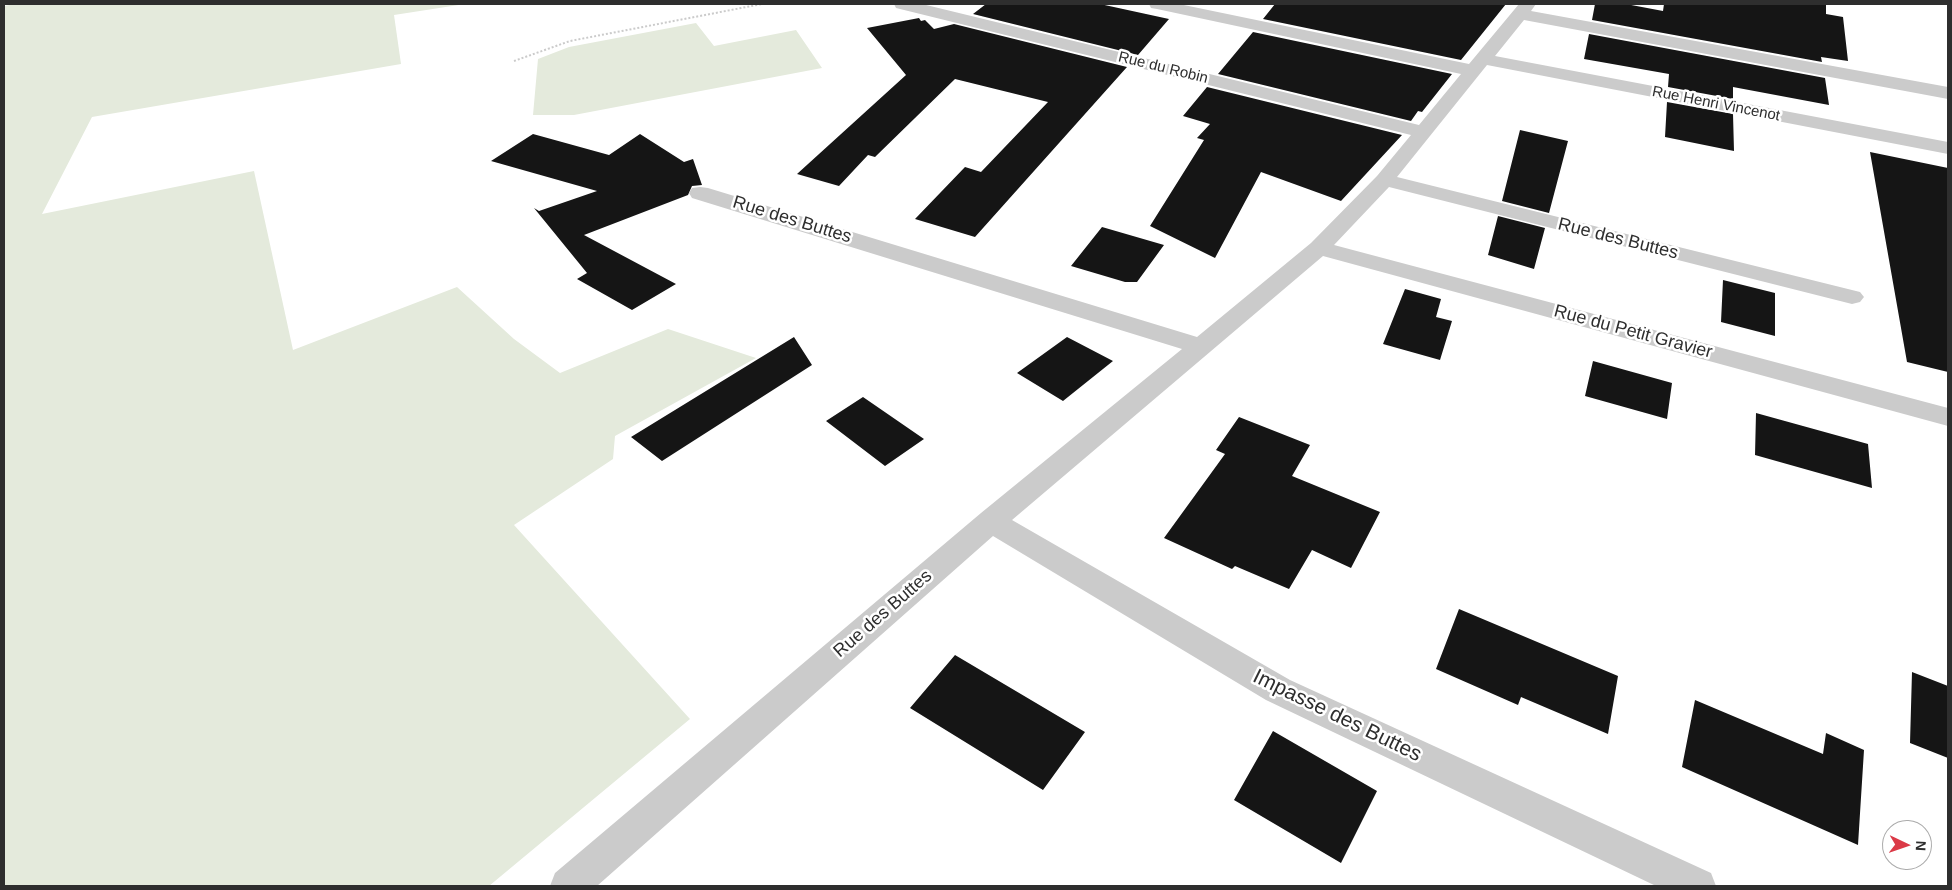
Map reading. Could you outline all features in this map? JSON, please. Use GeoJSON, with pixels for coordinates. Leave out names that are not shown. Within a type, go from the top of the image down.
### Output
{"type":"FeatureCollection","features":[{"type":"Feature","properties":{"kind":"street","name":"Rue du Robin"},"geometry":{"type":"LineString","coordinates":[[902,4],[1424,132]]}},
{"type":"Feature","properties":{"kind":"street"},"geometry":{"type":"LineString","coordinates":[[1157,4],[1338,44],[1479,65]]}},
{"type":"Feature","properties":{"kind":"street","name":"Rue des Buttes"},"geometry":{"type":"LineString","coordinates":[[569,886],[991,521],[1319,248],[1384,180],[1524,9],[1948,93]]}},
{"type":"Feature","properties":{"kind":"street","name":"Rue Henri Vincenot"},"geometry":{"type":"LineString","coordinates":[[1479,65],[1948,148]]}},
{"type":"Feature","properties":{"kind":"street","name":"Rue des Buttes"},"geometry":{"type":"LineString","coordinates":[[1384,180],[1852,297]]}},
{"type":"Feature","properties":{"kind":"street","name":"Rue des Buttes"},"geometry":{"type":"LineString","coordinates":[[700,192],[1200,346]]}},
{"type":"Feature","properties":{"kind":"street","name":"Rue du Petit Gravier"},"geometry":{"type":"LineString","coordinates":[[1319,248],[1948,417]]}},
{"type":"Feature","properties":{"kind":"street","name":"Impasse des Buttes"},"geometry":{"type":"LineString","coordinates":[[991,521],[1278,690],[1697,886]]}},
{"type":"Feature","properties":{"kind":"path"},"geometry":{"type":"LineString","coordinates":[[514,61],[570,41],[762,4]]}},
{"type":"Feature","properties":{"kind":"shaded area"},"geometry":{"type":"Polygon","coordinates":[[[15,4],[465,4],[394,15],[401,64],[92,117],[42,214],[254,171],[293,350],[457,287],[514,339],[560,373],[668,329],[756,358],[615,436],[613,459],[514,525],[690,719],[489,886],[4,886],[4,6],[15,4]]]}},
{"type":"Feature","properties":{"kind":"shaded area"},"geometry":{"type":"Polygon","coordinates":[[[696,23],[714,46],[796,30],[822,68],[574,115],[533,115],[538,59],[569,47],[696,23]]]}},
{"type":"Feature","properties":{"kind":"building"},"geometry":{"type":"Polygon","coordinates":[[[986,4],[1100,4],[1169,19],[1138,55],[973,14],[986,4]]]}},
{"type":"Feature","properties":{"kind":"building"},"geometry":{"type":"Polygon","coordinates":[[[1275,4],[1506,4],[1461,60],[1263,19],[1275,4]]]}},
{"type":"Feature","properties":{"kind":"building"},"geometry":{"type":"Polygon","coordinates":[[[1595,4],[1626,4],[1663,11],[1664,4],[1826,4],[1826,14],[1843,17],[1848,61],[1821,57],[1822,62],[1592,20],[1595,4]]]}},
{"type":"Feature","properties":{"kind":"building"},"geometry":{"type":"Polygon","coordinates":[[[919,18],[921,21],[925,20],[934,29],[954,24],[1127,67],[975,237],[915,219],[965,167],[981,172],[1048,102],[955,79],[875,157],[868,155],[839,186],[797,174],[906,75],[867,28],[919,18]]]}},
{"type":"Feature","properties":{"kind":"building"},"geometry":{"type":"Polygon","coordinates":[[[1253,32],[1452,74],[1422,112],[1418,111],[1411,121],[1218,74],[1253,32]]]}},
{"type":"Feature","properties":{"kind":"building"},"geometry":{"type":"Polygon","coordinates":[[[1589,34],[1825,78],[1829,105],[1733,87],[1733,99],[1668,87],[1669,74],[1584,59],[1589,34]]]}},
{"type":"Feature","properties":{"kind":"building"},"geometry":{"type":"Polygon","coordinates":[[[1207,87],[1402,135],[1341,201],[1261,172],[1215,258],[1150,226],[1204,140],[1197,138],[1210,124],[1183,116],[1207,87]]]}},
{"type":"Feature","properties":{"kind":"building"},"geometry":{"type":"Polygon","coordinates":[[[1667,102],[1733,114],[1734,151],[1665,137],[1667,102]]]}},
{"type":"Feature","properties":{"kind":"building"},"geometry":{"type":"Polygon","coordinates":[[[1520,130],[1568,141],[1549,213],[1502,201],[1520,130]]]}},
{"type":"Feature","properties":{"kind":"building"},"geometry":{"type":"Polygon","coordinates":[[[533,134],[609,155],[640,134],[684,162],[693,159],[702,185],[692,186],[688,195],[584,235],[676,284],[632,310],[577,279],[587,273],[534,208],[539,211],[597,191],[491,161],[533,134]]]}},
{"type":"Feature","properties":{"kind":"building"},"geometry":{"type":"Polygon","coordinates":[[[1870,152],[1948,168],[1948,372],[1907,362],[1870,152]]]}},
{"type":"Feature","properties":{"kind":"building"},"geometry":{"type":"Polygon","coordinates":[[[1498,216],[1545,228],[1534,269],[1488,255],[1498,216]]]}},
{"type":"Feature","properties":{"kind":"building"},"geometry":{"type":"Polygon","coordinates":[[[1102,227],[1164,245],[1137,282],[1125,282],[1071,266],[1102,227]]]}},
{"type":"Feature","properties":{"kind":"building"},"geometry":{"type":"Polygon","coordinates":[[[1723,280],[1775,293],[1775,336],[1721,322],[1723,280]]]}},
{"type":"Feature","properties":{"kind":"building"},"geometry":{"type":"Polygon","coordinates":[[[1405,289],[1441,299],[1436,317],[1452,321],[1440,360],[1383,344],[1405,289]]]}},
{"type":"Feature","properties":{"kind":"building"},"geometry":{"type":"Polygon","coordinates":[[[794,337],[812,365],[662,461],[631,437],[794,337]]]}},
{"type":"Feature","properties":{"kind":"building"},"geometry":{"type":"Polygon","coordinates":[[[1067,337],[1113,361],[1063,401],[1017,373],[1067,337]]]}},
{"type":"Feature","properties":{"kind":"building"},"geometry":{"type":"Polygon","coordinates":[[[1593,361],[1672,383],[1667,419],[1585,396],[1593,361]]]}},
{"type":"Feature","properties":{"kind":"building"},"geometry":{"type":"Polygon","coordinates":[[[863,397],[924,439],[885,466],[826,421],[863,397]]]}},
{"type":"Feature","properties":{"kind":"building"},"geometry":{"type":"Polygon","coordinates":[[[1756,413],[1868,444],[1872,488],[1755,455],[1756,413]]]}},
{"type":"Feature","properties":{"kind":"building"},"geometry":{"type":"Polygon","coordinates":[[[1239,417],[1310,445],[1292,476],[1380,512],[1351,568],[1312,550],[1289,589],[1235,566],[1232,569],[1164,538],[1225,454],[1216,450],[1239,417]]]}},
{"type":"Feature","properties":{"kind":"building"},"geometry":{"type":"Polygon","coordinates":[[[1459,609],[1618,676],[1608,734],[1521,697],[1518,705],[1436,669],[1459,609]]]}},
{"type":"Feature","properties":{"kind":"building"},"geometry":{"type":"Polygon","coordinates":[[[955,655],[1085,732],[1043,790],[910,708],[955,655]]]}},
{"type":"Feature","properties":{"kind":"building"},"geometry":{"type":"Polygon","coordinates":[[[1912,672],[1948,686],[1948,758],[1910,743],[1912,672]]]}},
{"type":"Feature","properties":{"kind":"building"},"geometry":{"type":"Polygon","coordinates":[[[1695,700],[1823,754],[1826,733],[1864,750],[1858,845],[1682,767],[1695,700]]]}},
{"type":"Feature","properties":{"kind":"building"},"geometry":{"type":"Polygon","coordinates":[[[1273,731],[1377,791],[1341,863],[1234,800],[1273,731]]]}}]}
